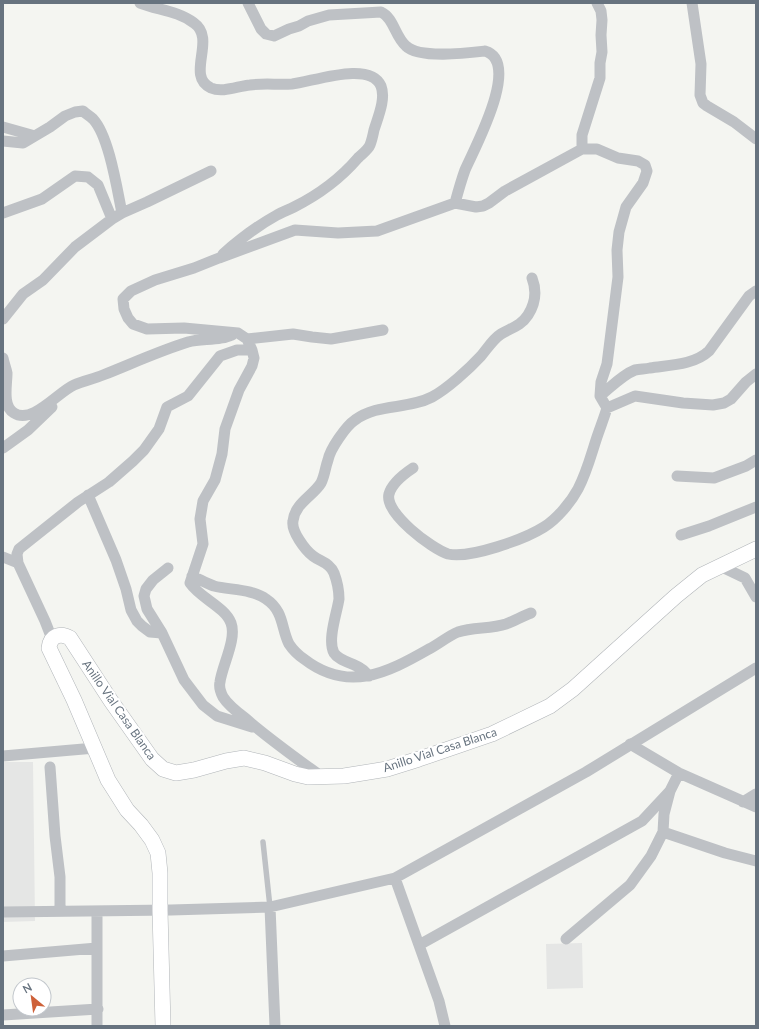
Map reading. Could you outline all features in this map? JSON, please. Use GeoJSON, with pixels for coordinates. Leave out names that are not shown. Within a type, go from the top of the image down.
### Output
{"type":"FeatureCollection","features":[{"type":"Feature","properties":{"kind":"main road","name":"Anillo Vial Casa Blanca"},"geometry":{"type":"LineString","coordinates":[[52,640],[55,636],[60,635],[66,635],[70,638],[111,702],[152,759],[163,769],[176,773],[194,770],[226,760],[244,758],[265,763],[295,774],[322,777],[344,776],[387,769],[492,734],[550,706],[573,689],[676,596],[702,575],[756,549]]}},
{"type":"Feature","properties":{"kind":"main road"},"geometry":{"type":"LineString","coordinates":[[52,640],[49,648],[51,655],[74,700],[108,780],[127,810],[152,840],[158,853],[160,873],[163,1026]]}},
{"type":"Feature","properties":{"kind":"street"},"geometry":{"type":"LineString","coordinates":[[140,3],[169,11],[195,23],[200,29],[203,44],[200,65],[201,76],[204,83],[212,88],[223,89],[250,84],[293,84],[353,74],[367,74],[376,79],[381,85],[382,94],[380,111],[370,145],[346,172],[330,186],[294,207],[278,214],[241,237],[219,258]]}},
{"type":"Feature","properties":{"kind":"street"},"geometry":{"type":"LineString","coordinates":[[248,3],[261,29],[266,34],[274,36],[299,26],[308,20],[329,15],[380,12],[386,14],[406,46],[418,53],[432,54],[486,51],[492,53],[497,59],[500,72],[496,89],[484,131],[465,171],[455,203]]}},
{"type":"Feature","properties":{"kind":"street"},"geometry":{"type":"LineString","coordinates":[[582,149],[582,135],[600,78],[602,20],[601,11],[597,3]]}},
{"type":"Feature","properties":{"kind":"street"},"geometry":{"type":"LineString","coordinates":[[692,3],[701,64],[700,95],[703,103],[734,122],[756,139]]}},
{"type":"Feature","properties":{"kind":"street"},"geometry":{"type":"LineString","coordinates":[[3,141],[23,143],[66,116],[75,112],[83,111],[93,119],[101,132],[110,159],[122,213]]}},
{"type":"Feature","properties":{"kind":"street"},"geometry":{"type":"LineString","coordinates":[[3,127],[35,136]]}},
{"type":"Feature","properties":{"kind":"street"},"geometry":{"type":"LineString","coordinates":[[322,777],[259,730],[232,707],[222,696],[219,685],[232,637],[231,623],[220,608],[194,589],[190,582],[203,544],[200,519],[203,502],[215,480],[222,454],[225,429],[239,390],[252,366],[254,358],[252,350],[243,336],[184,328],[147,328],[133,324],[128,318],[124,309],[123,299],[130,291],[155,280],[194,268],[295,230],[338,233],[377,230],[455,203],[476,207],[483,206],[505,191],[582,149],[597,149],[618,158],[638,160],[645,165],[647,170],[643,183],[626,206],[619,232],[617,285],[607,364],[601,382],[600,396],[607,408]]}},
{"type":"Feature","properties":{"kind":"street"},"geometry":{"type":"LineString","coordinates":[[3,319],[23,294],[44,280],[75,247],[112,219],[211,171]]}},
{"type":"Feature","properties":{"kind":"street"},"geometry":{"type":"LineString","coordinates":[[3,213],[42,199],[75,176],[88,177],[98,185],[112,219]]}},
{"type":"Feature","properties":{"kind":"street"},"geometry":{"type":"LineString","coordinates":[[369,676],[362,668],[342,659],[336,655],[333,650],[333,630],[338,600],[337,582],[331,567],[313,556],[299,540],[293,527],[293,520],[297,509],[301,503],[313,494],[321,483],[330,453],[353,421],[372,410],[404,406],[431,397],[447,387],[473,365],[500,334],[516,327],[523,321],[528,315],[534,298],[535,288],[532,278]]}},
{"type":"Feature","properties":{"kind":"street"},"geometry":{"type":"LineString","coordinates":[[600,396],[619,379],[636,370],[684,362],[704,356],[749,296],[756,291]]}},
{"type":"Feature","properties":{"kind":"street"},"geometry":{"type":"LineString","coordinates":[[3,358],[7,371],[7,400],[9,407],[13,413],[22,416],[30,415],[74,385],[103,375],[161,350],[189,341],[243,336],[293,334],[331,339],[384,330]]}},
{"type":"Feature","properties":{"kind":"street"},"geometry":{"type":"LineString","coordinates":[[52,640],[45,621],[18,563],[17,554],[19,549],[88,495],[109,482],[144,450],[160,429],[167,407],[188,396],[220,356],[236,350],[252,350]]}},
{"type":"Feature","properties":{"kind":"street"},"geometry":{"type":"LineString","coordinates":[[413,468],[398,480],[388,495],[389,504],[397,517],[408,527],[432,545],[448,554],[462,554],[504,544],[544,527],[553,520],[578,489],[590,462],[607,408],[635,396],[683,404],[713,405],[724,403],[731,399],[746,382],[756,374]]}},
{"type":"Feature","properties":{"kind":"street"},"geometry":{"type":"LineString","coordinates":[[3,448],[33,425],[53,406],[60,395]]}},
{"type":"Feature","properties":{"kind":"street"},"geometry":{"type":"LineString","coordinates":[[677,476],[714,478],[746,466],[756,460]]}},
{"type":"Feature","properties":{"kind":"street"},"geometry":{"type":"LineString","coordinates":[[88,495],[116,560],[126,589],[131,610],[137,621],[150,632],[162,633]]}},
{"type":"Feature","properties":{"kind":"street"},"geometry":{"type":"LineString","coordinates":[[681,535],[709,526],[756,507]]}},
{"type":"Feature","properties":{"kind":"street"},"geometry":{"type":"LineString","coordinates":[[3,557],[18,563]]}},
{"type":"Feature","properties":{"kind":"street"},"geometry":{"type":"LineString","coordinates":[[720,566],[745,578],[756,597]]}},
{"type":"Feature","properties":{"kind":"street"},"geometry":{"type":"LineString","coordinates":[[168,568],[153,580],[146,589],[144,596],[147,609],[162,633],[184,680],[202,705],[217,716],[259,730]]}},
{"type":"Feature","properties":{"kind":"street"},"geometry":{"type":"LineString","coordinates":[[192,576],[212,585],[266,598],[279,613],[289,643],[298,654],[320,669],[334,675],[352,678],[369,676],[388,670],[411,659],[458,632],[506,624],[531,613]]}},
{"type":"Feature","properties":{"kind":"street"},"geometry":{"type":"LineString","coordinates":[[3,912],[270,907],[394,878],[586,772],[756,668]]}},
{"type":"Feature","properties":{"kind":"street"},"geometry":{"type":"LineString","coordinates":[[630,744],[679,773],[756,807]]}},
{"type":"Feature","properties":{"kind":"street"},"geometry":{"type":"LineString","coordinates":[[3,756],[95,748]]}},
{"type":"Feature","properties":{"kind":"street"},"geometry":{"type":"LineString","coordinates":[[50,767],[55,836],[60,877],[60,911]]}},
{"type":"Feature","properties":{"kind":"street"},"geometry":{"type":"LineString","coordinates":[[566,939],[630,885],[651,856],[663,832],[664,814],[670,791],[679,773]]}},
{"type":"Feature","properties":{"kind":"street"},"geometry":{"type":"LineString","coordinates":[[419,945],[642,821],[670,791]]}},
{"type":"Feature","properties":{"kind":"street"},"geometry":{"type":"LineString","coordinates":[[743,802],[756,794]]}},
{"type":"Feature","properties":{"kind":"street"},"geometry":{"type":"LineString","coordinates":[[663,832],[725,853],[756,861]]}},
{"type":"Feature","properties":{"kind":"street"},"geometry":{"type":"LineString","coordinates":[[394,878],[439,1001],[445,1026]]}},
{"type":"Feature","properties":{"kind":"street"},"geometry":{"type":"LineString","coordinates":[[270,907],[275,1026]]}},
{"type":"Feature","properties":{"kind":"street"},"geometry":{"type":"LineString","coordinates":[[97,911],[98,1026]]}},
{"type":"Feature","properties":{"kind":"street"},"geometry":{"type":"LineString","coordinates":[[3,956],[97,948]]}},
{"type":"Feature","properties":{"kind":"street"},"geometry":{"type":"LineString","coordinates":[[3,1015],[98,1009]]}},
{"type":"Feature","properties":{"kind":"lane"},"geometry":{"type":"LineString","coordinates":[[263,842],[270,907]]}},
{"type":"Feature","properties":{"kind":"shaded area"},"geometry":{"type":"Polygon","coordinates":[[[3,762],[33,762],[35,921],[3,922],[3,762]]]}},
{"type":"Feature","properties":{"kind":"shaded area"},"geometry":{"type":"Polygon","coordinates":[[[582,943],[583,988],[547,989],[546,944],[582,943]]]}}]}
